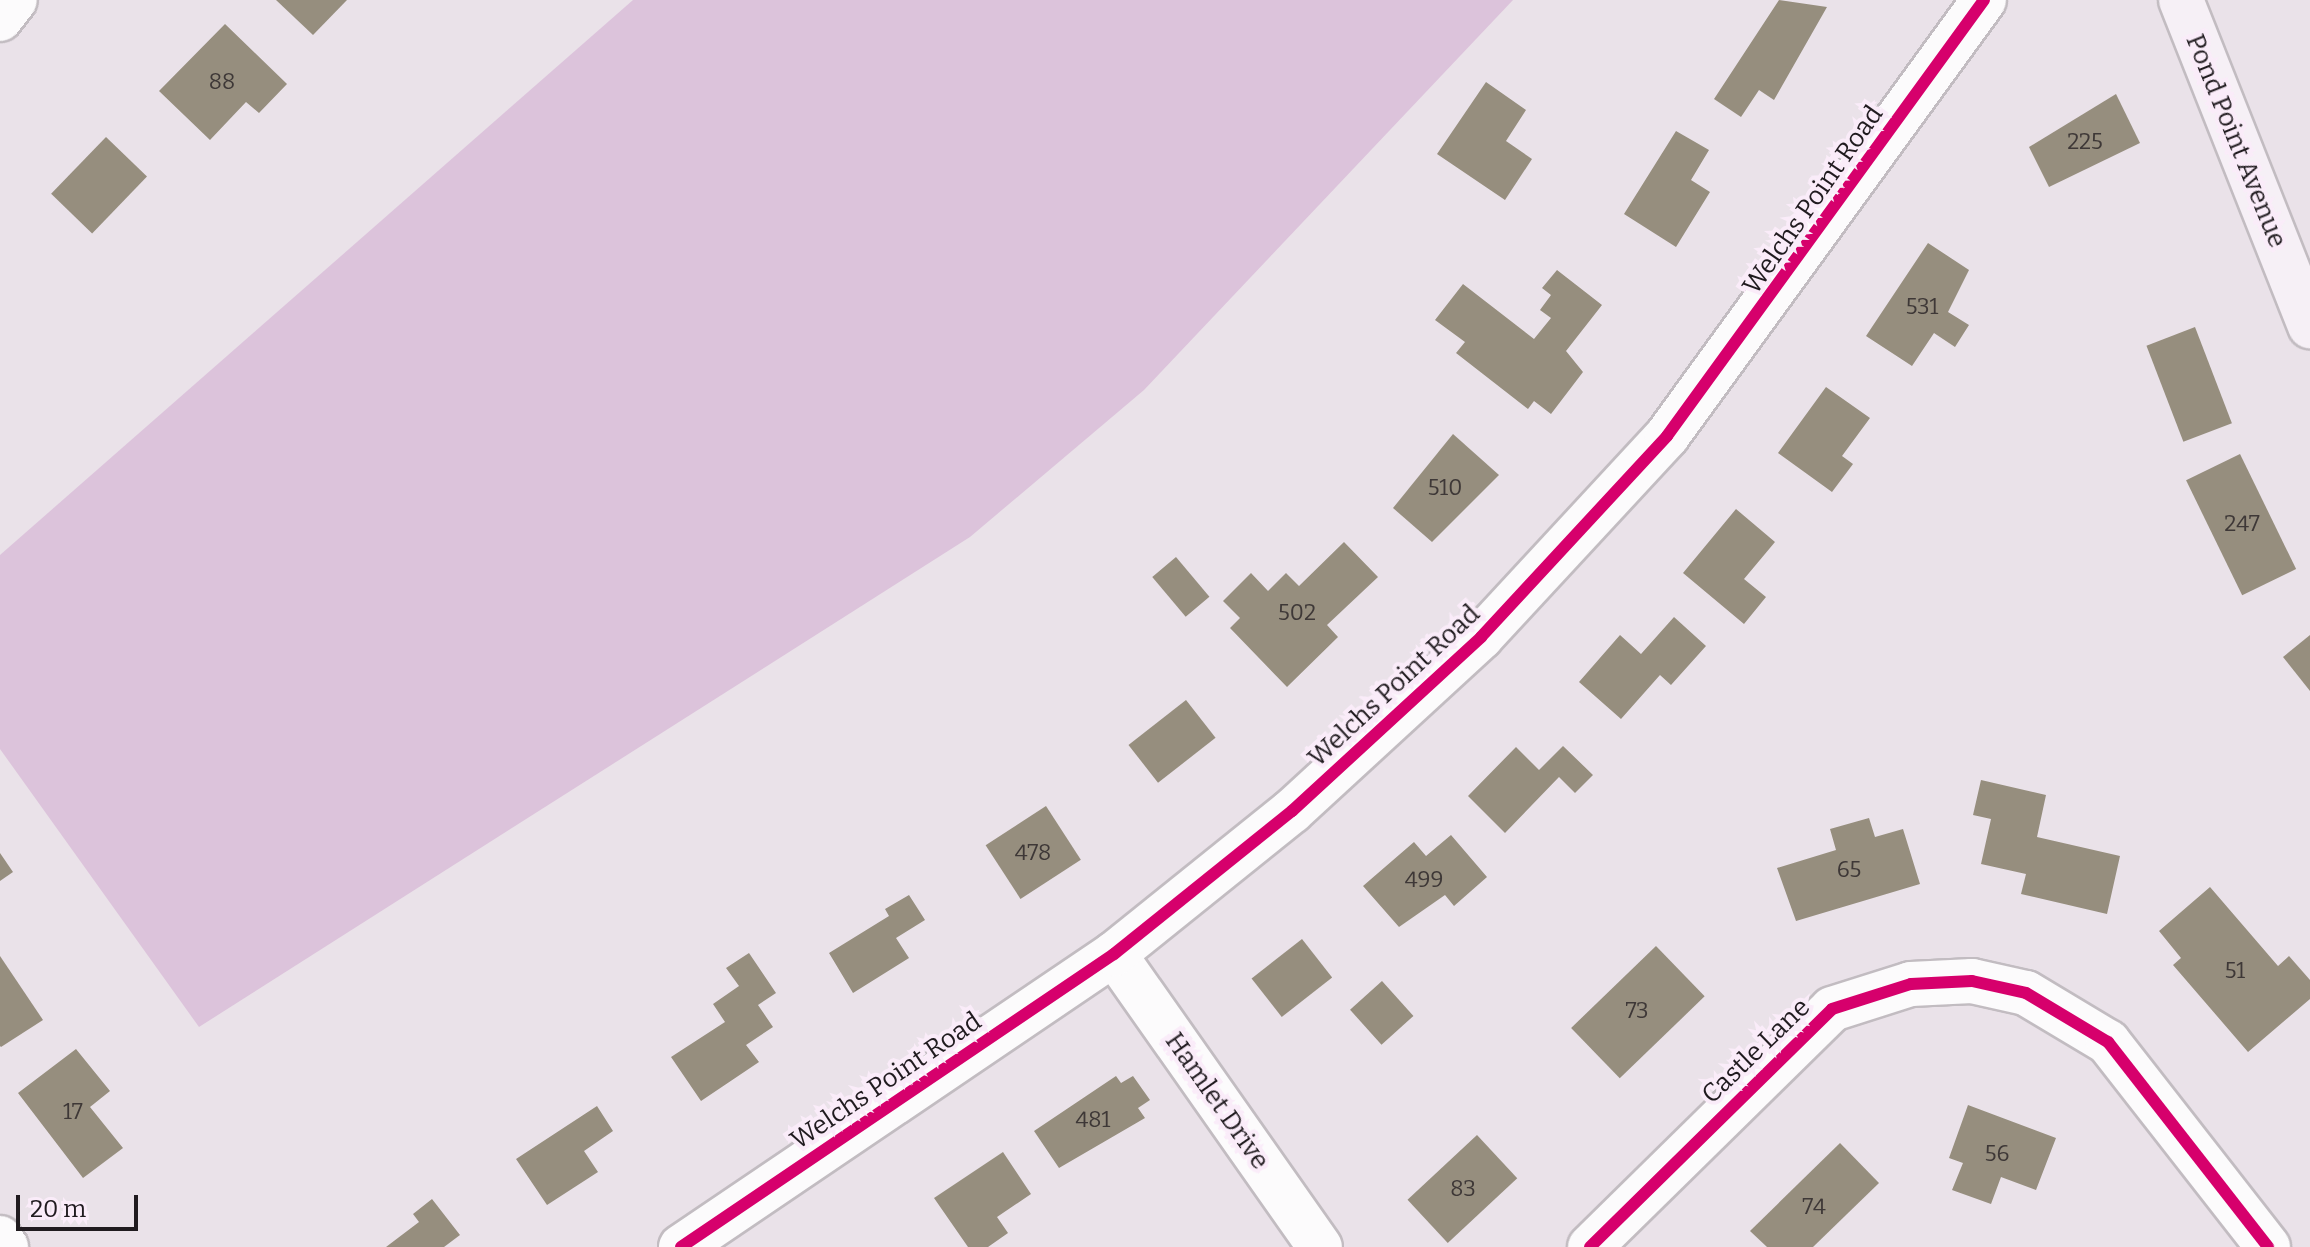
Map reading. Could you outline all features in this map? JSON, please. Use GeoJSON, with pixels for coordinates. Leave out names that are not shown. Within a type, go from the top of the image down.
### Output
{"type":"FeatureCollection","features":[{"type":"Feature","properties":{"kind":"main road","name":"Pond Point Avenue"},"geometry":{"type":"LineString","coordinates":[[2181,0],[2310,326]]}},
{"type":"Feature","properties":{"kind":"street"},"geometry":{"type":"LineString","coordinates":[[0,19],[15,0]]}},
{"type":"Feature","properties":{"kind":"street","name":"Welchs Point Road"},"geometry":{"type":"LineString","coordinates":[[681,1247],[1114,954],[1292,811],[1481,637],[1602,512],[1781,286],[1984,0]]}},
{"type":"Feature","properties":{"kind":"street","name":"Hamlet Drive"},"geometry":{"type":"LineString","coordinates":[[1114,954],[1320,1247]]}},
{"type":"Feature","properties":{"kind":"street","name":"Castle Lane"},"geometry":{"type":"LineString","coordinates":[[1590,1247],[1832,1009],[1899,986],[1972,981],[2026,993],[2108,1042],[2268,1247]]}},
{"type":"Feature","properties":{"kind":"street"},"geometry":{"type":"LineString","coordinates":[[0,1238],[6,1247]]}},
{"type":"Feature","properties":{"kind":"shaded area"},"geometry":{"type":"Polygon","coordinates":[[[633,0],[1513,0],[1144,390],[970,537],[199,1027],[0,749],[0,555],[633,0]]]}},
{"type":"Feature","properties":{"kind":"building"},"geometry":{"type":"Polygon","coordinates":[[[276,0],[347,0],[313,35],[276,0]]]}},
{"type":"Feature","properties":{"kind":"building"},"geometry":{"type":"Polygon","coordinates":[[[1779,0],[1827,7],[1774,100],[1759,90],[1741,117],[1714,99],[1779,0]]]}},
{"type":"Feature","properties":{"kind":"building"},"geometry":{"type":"Polygon","coordinates":[[[225,24],[287,84],[259,113],[246,102],[210,140],[159,91],[225,24]]]}},
{"type":"Feature","properties":{"kind":"building"},"geometry":{"type":"Polygon","coordinates":[[[1486,82],[1526,110],[1506,141],[1532,159],[1505,200],[1437,154],[1486,82]]]}},
{"type":"Feature","properties":{"kind":"building"},"geometry":{"type":"Polygon","coordinates":[[[2116,94],[2140,143],[2049,187],[2029,147],[2116,94]]]}},
{"type":"Feature","properties":{"kind":"building"},"geometry":{"type":"Polygon","coordinates":[[[1676,131],[1709,150],[1691,180],[1710,192],[1676,247],[1624,214],[1676,131]]]}},
{"type":"Feature","properties":{"kind":"building"},"geometry":{"type":"Polygon","coordinates":[[[106,137],[147,177],[92,233],[51,194],[106,137]]]}},
{"type":"Feature","properties":{"kind":"building"},"geometry":{"type":"Polygon","coordinates":[[[1928,243],[1969,270],[1948,312],[1969,325],[1955,347],[1934,333],[1912,366],[1866,336],[1928,243]]]}},
{"type":"Feature","properties":{"kind":"building"},"geometry":{"type":"Polygon","coordinates":[[[1557,270],[1602,305],[1566,351],[1583,372],[1551,414],[1534,401],[1528,409],[1456,353],[1465,342],[1435,320],[1463,284],[1534,339],[1551,318],[1540,310],[1551,295],[1542,288],[1557,270]]]}},
{"type":"Feature","properties":{"kind":"building"},"geometry":{"type":"Polygon","coordinates":[[[2195,327],[2232,423],[2183,442],[2146,346],[2195,327]]]}},
{"type":"Feature","properties":{"kind":"building"},"geometry":{"type":"Polygon","coordinates":[[[1826,387],[1870,418],[1842,456],[1853,464],[1832,492],[1778,453],[1826,387]]]}},
{"type":"Feature","properties":{"kind":"building"},"geometry":{"type":"Polygon","coordinates":[[[1453,434],[1499,475],[1432,542],[1393,508],[1453,434]]]}},
{"type":"Feature","properties":{"kind":"building"},"geometry":{"type":"Polygon","coordinates":[[[2240,454],[2296,569],[2242,595],[2186,480],[2240,454]]]}},
{"type":"Feature","properties":{"kind":"building"},"geometry":{"type":"Polygon","coordinates":[[[1736,509],[1775,542],[1744,579],[1766,597],[1744,624],[1683,573],[1736,509]]]}},
{"type":"Feature","properties":{"kind":"building"},"geometry":{"type":"Polygon","coordinates":[[[1344,542],[1378,577],[1327,625],[1338,637],[1287,687],[1230,628],[1240,618],[1223,601],[1251,573],[1268,591],[1286,573],[1299,586],[1344,542]]]}},
{"type":"Feature","properties":{"kind":"building"},"geometry":{"type":"Polygon","coordinates":[[[1176,557],[1209,597],[1186,617],[1152,577],[1176,557]]]}},
{"type":"Feature","properties":{"kind":"building"},"geometry":{"type":"Polygon","coordinates":[[[1674,617],[1706,646],[1671,685],[1660,675],[1621,719],[1579,682],[1620,635],[1641,654],[1674,617]]]}},
{"type":"Feature","properties":{"kind":"building"},"geometry":{"type":"Polygon","coordinates":[[[2310,635],[2310,691],[2283,657],[2310,635]]]}},
{"type":"Feature","properties":{"kind":"building"},"geometry":{"type":"Polygon","coordinates":[[[1186,700],[1216,738],[1158,783],[1128,745],[1186,700]]]}},
{"type":"Feature","properties":{"kind":"building"},"geometry":{"type":"Polygon","coordinates":[[[1563,746],[1593,775],[1575,793],[1559,777],[1505,833],[1468,796],[1516,747],[1539,770],[1563,746]]]}},
{"type":"Feature","properties":{"kind":"building"},"geometry":{"type":"Polygon","coordinates":[[[1981,780],[2046,795],[2037,837],[2120,856],[2107,914],[2021,894],[2026,874],[1981,864],[1991,819],[1973,815],[1981,780]]]}},
{"type":"Feature","properties":{"kind":"building"},"geometry":{"type":"Polygon","coordinates":[[[1046,806],[1081,860],[1020,899],[986,845],[1046,806]]]}},
{"type":"Feature","properties":{"kind":"building"},"geometry":{"type":"Polygon","coordinates":[[[1869,818],[1875,837],[1903,829],[1920,884],[1796,921],[1777,868],[1836,850],[1830,829],[1869,818]]]}},
{"type":"Feature","properties":{"kind":"building"},"geometry":{"type":"Polygon","coordinates":[[[1451,835],[1487,877],[1454,906],[1445,895],[1399,927],[1363,886],[1414,842],[1426,856],[1451,835]]]}},
{"type":"Feature","properties":{"kind":"building"},"geometry":{"type":"Polygon","coordinates":[[[0,853],[13,872],[0,881],[0,853]]]}},
{"type":"Feature","properties":{"kind":"building"},"geometry":{"type":"Polygon","coordinates":[[[2210,887],[2278,966],[2289,956],[2310,980],[2310,999],[2248,1052],[2173,965],[2181,958],[2159,931],[2210,887]]]}},
{"type":"Feature","properties":{"kind":"building"},"geometry":{"type":"Polygon","coordinates":[[[909,895],[925,920],[896,938],[909,958],[853,993],[829,953],[889,916],[885,909],[909,895]]]}},
{"type":"Feature","properties":{"kind":"building"},"geometry":{"type":"Polygon","coordinates":[[[1302,939],[1332,978],[1282,1017],[1252,978],[1302,939]]]}},
{"type":"Feature","properties":{"kind":"building"},"geometry":{"type":"Polygon","coordinates":[[[1656,946],[1705,996],[1620,1078],[1571,1028],[1656,946]]]}},
{"type":"Feature","properties":{"kind":"building"},"geometry":{"type":"Polygon","coordinates":[[[749,953],[776,993],[758,1005],[773,1027],[746,1045],[759,1062],[701,1101],[671,1057],[725,1022],[713,1004],[739,986],[726,968],[749,953]]]}},
{"type":"Feature","properties":{"kind":"building"},"geometry":{"type":"Polygon","coordinates":[[[0,956],[43,1020],[1,1047],[0,1046],[0,956]]]}},
{"type":"Feature","properties":{"kind":"building"},"geometry":{"type":"Polygon","coordinates":[[[1382,981],[1413,1016],[1381,1045],[1350,1010],[1382,981]]]}},
{"type":"Feature","properties":{"kind":"building"},"geometry":{"type":"Polygon","coordinates":[[[76,1049],[110,1091],[90,1107],[123,1148],[83,1178],[18,1093],[76,1049]]]}},
{"type":"Feature","properties":{"kind":"building"},"geometry":{"type":"Polygon","coordinates":[[[1116,1076],[1121,1083],[1133,1076],[1150,1100],[1138,1108],[1145,1118],[1059,1168],[1034,1131],[1116,1076]]]}},
{"type":"Feature","properties":{"kind":"building"},"geometry":{"type":"Polygon","coordinates":[[[1968,1105],[2056,1138],[2036,1190],[2001,1177],[1991,1204],[1952,1190],[1963,1163],[1949,1158],[1968,1105]]]}},
{"type":"Feature","properties":{"kind":"building"},"geometry":{"type":"Polygon","coordinates":[[[597,1106],[613,1131],[584,1151],[598,1172],[547,1205],[516,1159],[597,1106]]]}},
{"type":"Feature","properties":{"kind":"building"},"geometry":{"type":"Polygon","coordinates":[[[1477,1135],[1517,1178],[1448,1243],[1408,1200],[1477,1135]]]}},
{"type":"Feature","properties":{"kind":"building"},"geometry":{"type":"Polygon","coordinates":[[[1840,1143],[1879,1183],[1813,1247],[1767,1247],[1750,1231],[1840,1143]]]}},
{"type":"Feature","properties":{"kind":"building"},"geometry":{"type":"Polygon","coordinates":[[[1003,1152],[1031,1194],[997,1217],[1008,1233],[988,1247],[968,1247],[934,1198],[1003,1152]]]}},
{"type":"Feature","properties":{"kind":"building"},"geometry":{"type":"Polygon","coordinates":[[[432,1199],[460,1235],[444,1247],[386,1247],[419,1222],[413,1214],[432,1199]]]}},
{"type":"Feature","properties":{"kind":"cycle path"},"geometry":{"type":"LineString","coordinates":[[681,1247],[1114,954],[1292,811],[1481,637],[1667,436],[1984,0]]}},
{"type":"Feature","properties":{"kind":"cycle path"},"geometry":{"type":"LineString","coordinates":[[1590,1247],[1832,1009],[1911,984],[1972,981],[2026,993],[2108,1042],[2268,1247]]}}]}
